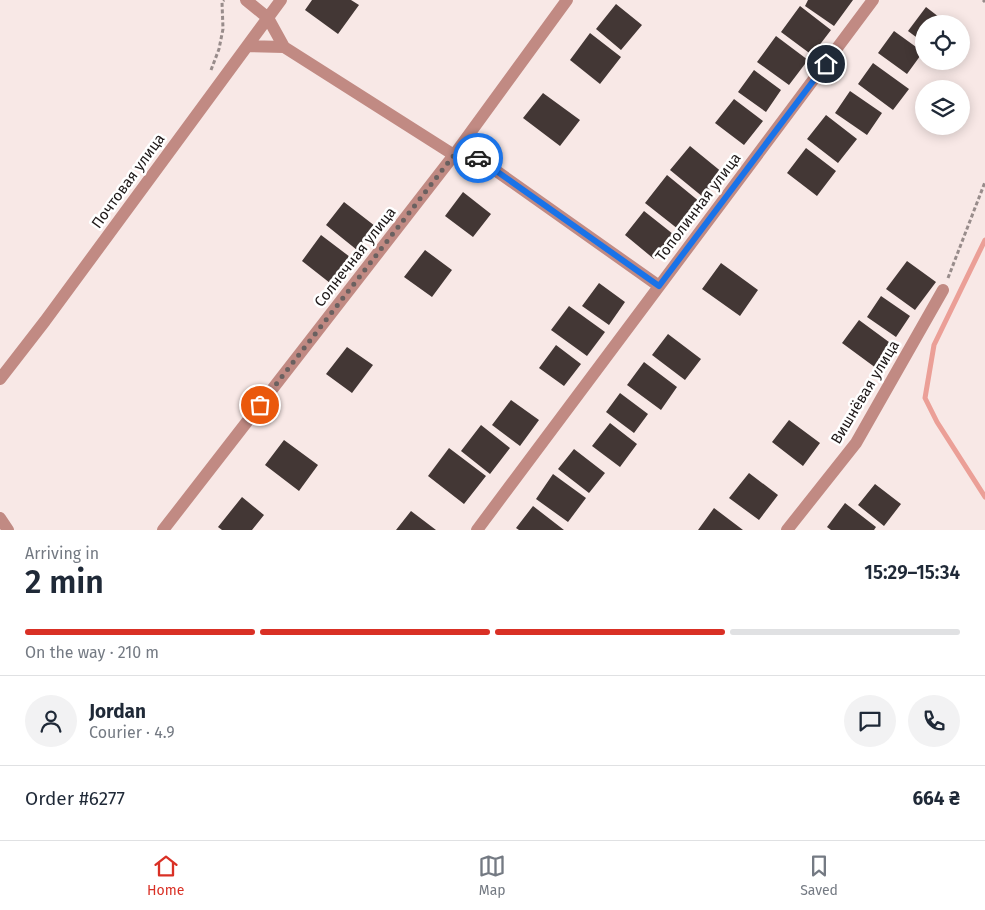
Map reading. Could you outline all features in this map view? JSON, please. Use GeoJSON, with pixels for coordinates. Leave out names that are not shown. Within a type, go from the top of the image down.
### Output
{"type":"FeatureCollection","features":[{"type":"Feature","properties":{"kind":"street"},"geometry":{"type":"LineString","coordinates":[[246,0],[268,18],[284,47]]}},
{"type":"Feature","properties":{"kind":"street","name":"Почтовая улица"},"geometry":{"type":"LineString","coordinates":[[0,379],[45,321],[281,0]]}},
{"type":"Feature","properties":{"kind":"street","name":"Солнечная улица"},"geometry":{"type":"LineString","coordinates":[[163,530],[458,151],[567,0]]}},
{"type":"Feature","properties":{"kind":"street","name":"Тополинная улица"},"geometry":{"type":"LineString","coordinates":[[477,530],[873,0]]}},
{"type":"Feature","properties":{"kind":"street"},"geometry":{"type":"LineString","coordinates":[[247,46],[284,47],[458,151],[659,286]]}},
{"type":"Feature","properties":{"kind":"street","name":"Вишнёвая улица"},"geometry":{"type":"LineString","coordinates":[[787,530],[856,443],[944,290]]}},
{"type":"Feature","properties":{"kind":"street"},"geometry":{"type":"LineString","coordinates":[[0,518],[8,530]]}},
{"type":"Feature","properties":{"kind":"path"},"geometry":{"type":"LineString","coordinates":[[210,73],[219,49],[223,29],[222,2],[224,0]]}},
{"type":"Feature","properties":{"kind":"path"},"geometry":{"type":"LineString","coordinates":[[944,290],[985,182]]}},
{"type":"Feature","properties":{"kind":"building"},"geometry":{"type":"Polygon","coordinates":[[[312,0],[351,0],[359,5],[338,34],[305,10],[312,0]]]}},
{"type":"Feature","properties":{"kind":"building"},"geometry":{"type":"Polygon","coordinates":[[[808,0],[853,0],[834,26],[805,6],[808,0]]]}},
{"type":"Feature","properties":{"kind":"building"},"geometry":{"type":"Polygon","coordinates":[[[616,4],[642,25],[621,50],[596,29],[616,4]]]}},
{"type":"Feature","properties":{"kind":"building"},"geometry":{"type":"Polygon","coordinates":[[[800,6],[831,30],[812,55],[781,32],[800,6]]]}},
{"type":"Feature","properties":{"kind":"building"},"geometry":{"type":"Polygon","coordinates":[[[926,7],[936,15],[920,15],[926,7]]]}},
{"type":"Feature","properties":{"kind":"building"},"geometry":{"type":"Polygon","coordinates":[[[915,22],[915,36],[908,31],[915,22]]]}},
{"type":"Feature","properties":{"kind":"building"},"geometry":{"type":"Polygon","coordinates":[[[894,31],[915,46],[915,63],[907,74],[878,53],[894,31]]]}},
{"type":"Feature","properties":{"kind":"building"},"geometry":{"type":"Polygon","coordinates":[[[590,33],[621,57],[600,84],[570,60],[590,33]]]}},
{"type":"Feature","properties":{"kind":"building"},"geometry":{"type":"Polygon","coordinates":[[[776,36],[808,60],[789,85],[757,62],[776,36]]]}},
{"type":"Feature","properties":{"kind":"building"},"geometry":{"type":"Polygon","coordinates":[[[873,63],[909,89],[893,110],[858,84],[873,63]]]}},
{"type":"Feature","properties":{"kind":"building"},"geometry":{"type":"Polygon","coordinates":[[[754,70],[781,90],[766,112],[738,92],[754,70]]]}},
{"type":"Feature","properties":{"kind":"building"},"geometry":{"type":"Polygon","coordinates":[[[850,91],[882,113],[867,135],[835,113],[850,91]]]}},
{"type":"Feature","properties":{"kind":"building"},"geometry":{"type":"Polygon","coordinates":[[[543,93],[580,120],[560,146],[523,118],[543,93]]]}},
{"type":"Feature","properties":{"kind":"building"},"geometry":{"type":"Polygon","coordinates":[[[734,99],[763,121],[744,145],[715,123],[734,99]]]}},
{"type":"Feature","properties":{"kind":"building"},"geometry":{"type":"Polygon","coordinates":[[[826,115],[857,139],[838,163],[807,139],[826,115]]]}},
{"type":"Feature","properties":{"kind":"building"},"geometry":{"type":"Polygon","coordinates":[[[690,146],[723,173],[703,197],[670,170],[690,146]]]}},
{"type":"Feature","properties":{"kind":"building"},"geometry":{"type":"Polygon","coordinates":[[[806,148],[836,171],[817,196],[787,173],[806,148]]]}},
{"type":"Feature","properties":{"kind":"building"},"geometry":{"type":"Polygon","coordinates":[[[667,175],[700,202],[678,229],[645,203],[667,175]]]}},
{"type":"Feature","properties":{"kind":"building"},"geometry":{"type":"Polygon","coordinates":[[[463,192],[491,214],[473,237],[445,216],[463,192]]]}},
{"type":"Feature","properties":{"kind":"building"},"geometry":{"type":"Polygon","coordinates":[[[344,202],[375,226],[357,250],[326,225],[344,202]]]}},
{"type":"Feature","properties":{"kind":"building"},"geometry":{"type":"Polygon","coordinates":[[[644,211],[673,234],[654,259],[625,235],[644,211]]]}},
{"type":"Feature","properties":{"kind":"building"},"geometry":{"type":"Polygon","coordinates":[[[321,235],[350,257],[330,283],[302,261],[321,235]]]}},
{"type":"Feature","properties":{"kind":"building"},"geometry":{"type":"Polygon","coordinates":[[[425,250],[452,270],[432,297],[404,277],[425,250]]]}},
{"type":"Feature","properties":{"kind":"building"},"geometry":{"type":"Polygon","coordinates":[[[907,261],[936,282],[915,310],[886,289],[907,261]]]}},
{"type":"Feature","properties":{"kind":"building"},"geometry":{"type":"Polygon","coordinates":[[[721,263],[758,290],[740,316],[702,289],[721,263]]]}},
{"type":"Feature","properties":{"kind":"building"},"geometry":{"type":"Polygon","coordinates":[[[599,283],[625,302],[609,325],[582,306],[599,283]]]}},
{"type":"Feature","properties":{"kind":"building"},"geometry":{"type":"Polygon","coordinates":[[[881,296],[910,316],[896,337],[867,317],[881,296]]]}},
{"type":"Feature","properties":{"kind":"building"},"geometry":{"type":"Polygon","coordinates":[[[569,306],[605,332],[587,356],[551,330],[569,306]]]}},
{"type":"Feature","properties":{"kind":"building"},"geometry":{"type":"Polygon","coordinates":[[[859,320],[893,345],[876,368],[842,343],[859,320]]]}},
{"type":"Feature","properties":{"kind":"building"},"geometry":{"type":"Polygon","coordinates":[[[668,334],[701,359],[685,380],[652,355],[668,334]]]}},
{"type":"Feature","properties":{"kind":"building"},"geometry":{"type":"Polygon","coordinates":[[[556,345],[581,364],[564,386],[539,368],[556,345]]]}},
{"type":"Feature","properties":{"kind":"building"},"geometry":{"type":"Polygon","coordinates":[[[347,347],[373,365],[352,393],[326,374],[347,347]]]}},
{"type":"Feature","properties":{"kind":"building"},"geometry":{"type":"Polygon","coordinates":[[[644,362],[677,387],[661,410],[627,385],[644,362]]]}},
{"type":"Feature","properties":{"kind":"building"},"geometry":{"type":"Polygon","coordinates":[[[620,393],[648,414],[634,433],[606,412],[620,393]]]}},
{"type":"Feature","properties":{"kind":"building"},"geometry":{"type":"Polygon","coordinates":[[[511,400],[539,420],[520,446],[492,425],[511,400]]]}},
{"type":"Feature","properties":{"kind":"building"},"geometry":{"type":"Polygon","coordinates":[[[789,420],[820,443],[803,466],[772,442],[789,420]]]}},
{"type":"Feature","properties":{"kind":"building"},"geometry":{"type":"Polygon","coordinates":[[[610,423],[637,444],[620,467],[592,446],[610,423]]]}},
{"type":"Feature","properties":{"kind":"building"},"geometry":{"type":"Polygon","coordinates":[[[481,425],[510,448],[490,474],[461,451],[481,425]]]}},
{"type":"Feature","properties":{"kind":"building"},"geometry":{"type":"Polygon","coordinates":[[[284,440],[318,465],[299,491],[265,465],[284,440]]]}},
{"type":"Feature","properties":{"kind":"building"},"geometry":{"type":"Polygon","coordinates":[[[449,448],[486,476],[464,504],[428,476],[449,448]]]}},
{"type":"Feature","properties":{"kind":"building"},"geometry":{"type":"Polygon","coordinates":[[[574,449],[605,473],[589,493],[558,469],[574,449]]]}},
{"type":"Feature","properties":{"kind":"building"},"geometry":{"type":"Polygon","coordinates":[[[749,473],[778,495],[759,520],[729,498],[749,473]]]}},
{"type":"Feature","properties":{"kind":"building"},"geometry":{"type":"Polygon","coordinates":[[[553,474],[586,498],[568,522],[536,499],[553,474]]]}},
{"type":"Feature","properties":{"kind":"building"},"geometry":{"type":"Polygon","coordinates":[[[875,484],[901,504],[884,526],[858,505],[875,484]]]}},
{"type":"Feature","properties":{"kind":"building"},"geometry":{"type":"Polygon","coordinates":[[[242,497],[264,515],[252,530],[222,530],[218,527],[242,497]]]}},
{"type":"Feature","properties":{"kind":"building"},"geometry":{"type":"Polygon","coordinates":[[[845,503],[876,527],[874,530],[831,530],[827,527],[845,503]]]}},
{"type":"Feature","properties":{"kind":"building"},"geometry":{"type":"Polygon","coordinates":[[[533,506],[564,530],[519,530],[516,528],[533,506]]]}},
{"type":"Feature","properties":{"kind":"building"},"geometry":{"type":"Polygon","coordinates":[[[714,508],[743,530],[698,530],[714,508]]]}},
{"type":"Feature","properties":{"kind":"building"},"geometry":{"type":"Polygon","coordinates":[[[411,511],[436,530],[396,530],[411,511]]]}},
{"type":"Feature","properties":{"kind":"waterway"},"geometry":{"type":"LineString","coordinates":[[985,240],[934,345],[925,398],[937,422],[985,497]]}},
{"type":"Feature","properties":{"kind":"way so far"},"geometry":{"type":"LineString","coordinates":[[260,405],[461,146],[478,158]]}},
{"type":"Feature","properties":{"kind":"route"},"geometry":{"type":"LineString","coordinates":[[478,158],[659,286],[826,64]]}}]}
